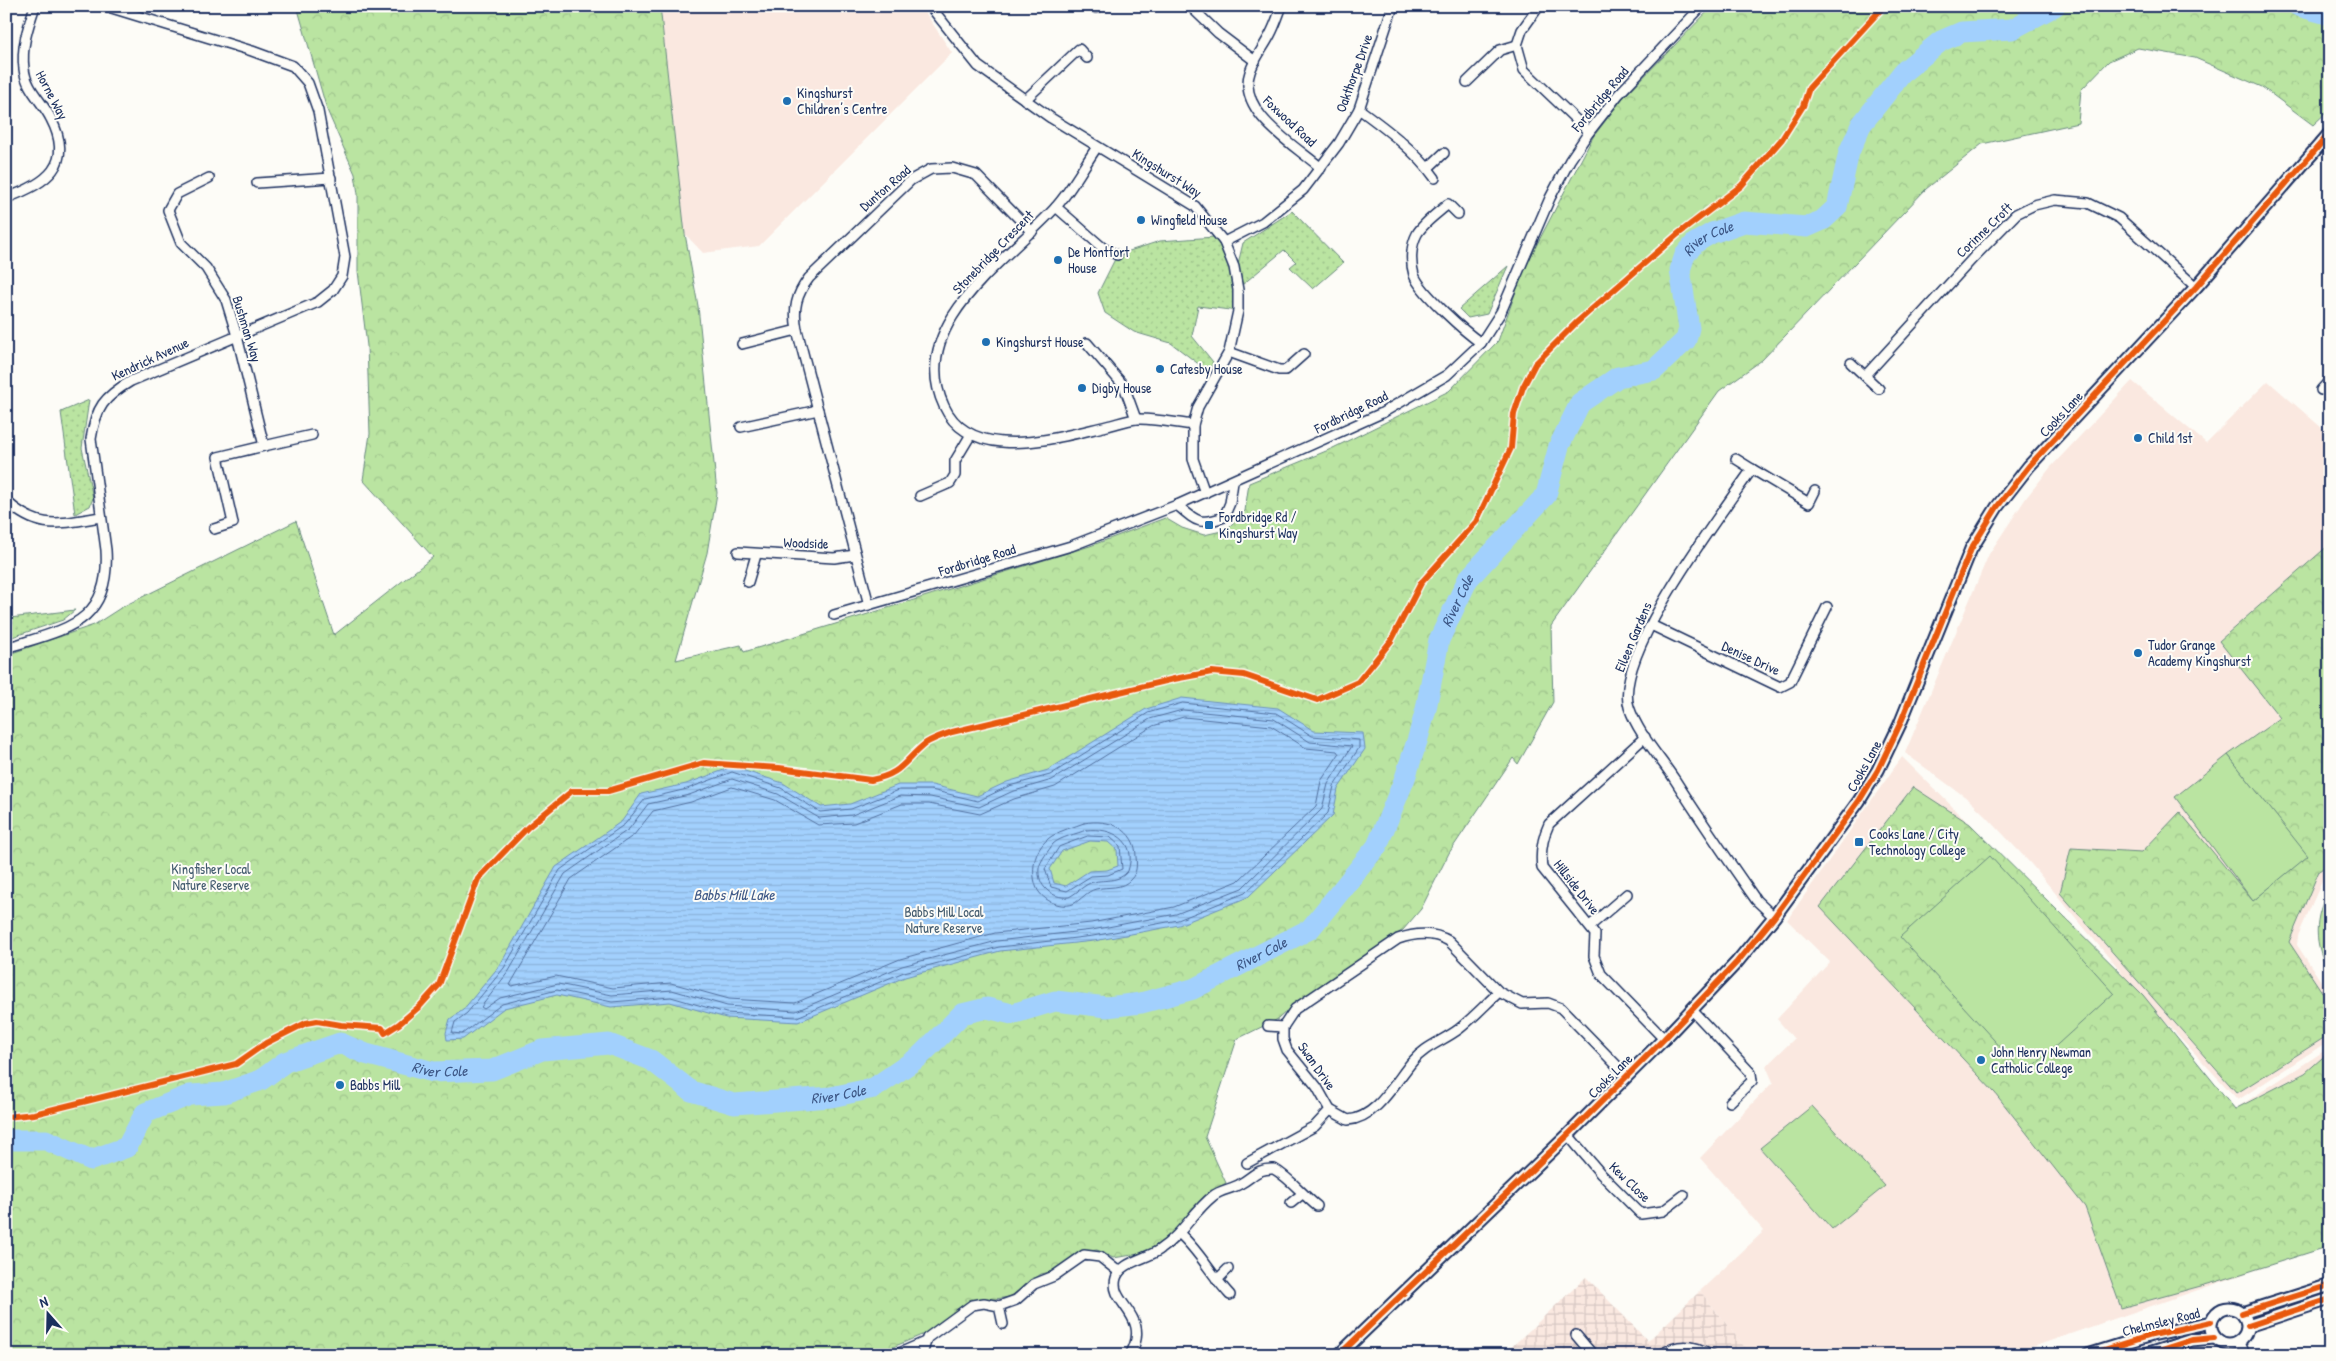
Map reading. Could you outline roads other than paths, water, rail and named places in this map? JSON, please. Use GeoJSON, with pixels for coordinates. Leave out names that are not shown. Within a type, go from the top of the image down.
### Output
{"type":"FeatureCollection","features":[{"type":"Feature","properties":{"kind":"street","name":"Horne Way"},"geometry":{"type":"LineString","coordinates":[[6,198],[33,189],[53,173],[60,156],[60,142],[51,119],[33,92],[24,71],[23,45],[35,6]]}},
{"type":"Feature","properties":{"kind":"street","name":"Kendrick Avenue"},"geometry":{"type":"LineString","coordinates":[[6,648],[75,624],[92,612],[104,585],[107,568],[91,439],[94,421],[104,400],[131,380],[318,302],[333,290],[342,276],[345,256],[318,111],[308,83],[293,66],[252,51],[105,6]]}},
{"type":"Feature","properties":{"kind":"street","name":"Kingshurst Way"},"geometry":{"type":"LineString","coordinates":[[930,6],[978,66],[1025,100],[1097,147],[1196,206],[1224,242],[1234,267],[1238,290],[1238,311],[1229,352],[1198,407],[1193,425],[1193,459],[1205,493]]}},
{"type":"Feature","properties":{"kind":"street"},"geometry":{"type":"LineString","coordinates":[[1190,6],[1218,33],[1255,61]]}},
{"type":"Feature","properties":{"kind":"street","name":"Foxwood Road"},"geometry":{"type":"LineString","coordinates":[[1282,6],[1271,33],[1255,61],[1247,84],[1250,102],[1255,111],[1321,168]]}},
{"type":"Feature","properties":{"kind":"street","name":"Oakthorpe Drive"},"geometry":{"type":"LineString","coordinates":[[1224,242],[1263,222],[1303,190],[1340,143],[1359,109],[1393,6]]}},
{"type":"Feature","properties":{"kind":"street"},"geometry":{"type":"LineString","coordinates":[[1539,6],[1522,30],[1517,45],[1524,70],[1588,132]]}},
{"type":"Feature","properties":{"kind":"street","name":"Fordbridge Road"},"geometry":{"type":"LineString","coordinates":[[834,615],[1071,546],[1177,505],[1233,482],[1382,413],[1447,376],[1482,343],[1500,312],[1550,198],[1570,160],[1588,132],[1618,94],[1702,6]]}},
{"type":"Feature","properties":{"kind":"street"},"geometry":{"type":"LineString","coordinates":[[1467,82],[1500,50],[1517,45]]}},
{"type":"Feature","properties":{"kind":"street"},"geometry":{"type":"LineString","coordinates":[[1025,100],[1079,49],[1087,58]]}},
{"type":"Feature","properties":{"kind":"street"},"geometry":{"type":"LineString","coordinates":[[1359,109],[1377,122],[1428,168],[1434,178]]}},
{"type":"Feature","properties":{"kind":"street","name":"Cooks Lane"},"geometry":{"type":"LineString","coordinates":[[1346,1352],[1664,1039],[1737,962],[1774,917],[1859,801],[1878,770],[1900,724],[1971,549],[1997,507],[2029,466],[2196,287],[2330,133]]}},
{"type":"Feature","properties":{"kind":"street","name":"Stonebridge Crescent"},"geometry":{"type":"LineString","coordinates":[[970,436],[949,416],[939,395],[936,375],[937,351],[948,322],[969,294],[1056,207],[1097,147]]}},
{"type":"Feature","properties":{"kind":"street"},"geometry":{"type":"LineString","coordinates":[[1428,168],[1444,153]]}},
{"type":"Feature","properties":{"kind":"street","name":"Dunton Road"},"geometry":{"type":"LineString","coordinates":[[869,605],[797,330],[794,311],[799,291],[809,278],[911,180],[931,169],[952,168],[976,176],[1032,232]]}},
{"type":"Feature","properties":{"kind":"street","name":"Bushman Way"},"geometry":{"type":"LineString","coordinates":[[209,178],[177,194],[168,210],[181,243],[206,268],[226,300],[237,336],[264,446]]}},
{"type":"Feature","properties":{"kind":"street"},"geometry":{"type":"LineString","coordinates":[[257,183],[331,178]]}},
{"type":"Feature","properties":{"kind":"street","name":"Corinne Croft"},"geometry":{"type":"LineString","coordinates":[[1866,375],[2016,214],[2041,203],[2055,200],[2088,203],[2119,218],[2196,287]]}},
{"type":"Feature","properties":{"kind":"street"},"geometry":{"type":"LineString","coordinates":[[1458,214],[1448,204],[1418,233],[1411,258],[1420,285],[1465,332],[1482,343]]}},
{"type":"Feature","properties":{"kind":"street"},"geometry":{"type":"LineString","coordinates":[[1056,207],[1103,248],[1117,255]]}},
{"type":"Feature","properties":{"kind":"street"},"geometry":{"type":"LineString","coordinates":[[742,344],[797,330]]}},
{"type":"Feature","properties":{"kind":"street"},"geometry":{"type":"LineString","coordinates":[[1087,344],[1124,386],[1136,419]]}},
{"type":"Feature","properties":{"kind":"street"},"geometry":{"type":"LineString","coordinates":[[1229,352],[1279,370],[1286,370],[1304,354]]}},
{"type":"Feature","properties":{"kind":"street"},"geometry":{"type":"LineString","coordinates":[[1851,363],[1879,389]]}},
{"type":"Feature","properties":{"kind":"street"},"geometry":{"type":"LineString","coordinates":[[2321,390],[2330,380]]}},
{"type":"Feature","properties":{"kind":"street"},"geometry":{"type":"LineString","coordinates":[[741,427],[818,410]]}},
{"type":"Feature","properties":{"kind":"street"},"geometry":{"type":"LineString","coordinates":[[920,496],[950,484],[955,475],[955,461],[970,436],[1001,442],[1030,442],[1136,419],[1193,425]]}},
{"type":"Feature","properties":{"kind":"street"},"geometry":{"type":"LineString","coordinates":[[214,529],[233,524],[218,458],[312,435]]}},
{"type":"Feature","properties":{"kind":"street"},"geometry":{"type":"LineString","coordinates":[[1736,459],[1809,503],[1815,490]]}},
{"type":"Feature","properties":{"kind":"street","name":"Eileen Gardens"},"geometry":{"type":"LineString","coordinates":[[1752,469],[1663,601],[1630,675],[1628,690],[1629,706],[1644,737],[1756,900],[1774,917]]}},
{"type":"Feature","properties":{"kind":"street"},"geometry":{"type":"LineString","coordinates":[[1177,505],[1193,519],[1208,523],[1224,517],[1230,503],[1233,482]]}},
{"type":"Feature","properties":{"kind":"street"},"geometry":{"type":"LineString","coordinates":[[6,502],[30,520],[50,524],[101,517]]}},
{"type":"Feature","properties":{"kind":"street","name":"Woodside"},"geometry":{"type":"LineString","coordinates":[[738,552],[756,555],[834,558],[855,554]]}},
{"type":"Feature","properties":{"kind":"street"},"geometry":{"type":"LineString","coordinates":[[748,582],[756,555]]}},
{"type":"Feature","properties":{"kind":"street","name":"Denise Drive"},"geometry":{"type":"LineString","coordinates":[[1651,626],[1780,686],[1790,682],[1827,607]]}},
{"type":"Feature","properties":{"kind":"street","name":"Hillside Drive"},"geometry":{"type":"LineString","coordinates":[[1644,737],[1549,824],[1543,837],[1540,856],[1542,868],[1595,934],[1594,956],[1601,974],[1664,1039]]}},
{"type":"Feature","properties":{"kind":"street"},"geometry":{"type":"LineString","coordinates":[[1590,926],[1627,894]]}},
{"type":"Feature","properties":{"kind":"street"},"geometry":{"type":"LineString","coordinates":[[1268,1026],[1283,1027],[1295,1009],[1398,938],[1406,936],[1440,936],[1449,941],[1499,992],[1522,1004],[1548,1003],[1561,1008],[1627,1076]]}},
{"type":"Feature","properties":{"kind":"street","name":"Swan Drive"},"geometry":{"type":"LineString","coordinates":[[1283,1027],[1284,1039],[1288,1050],[1317,1087],[1330,1110],[1348,1120],[1363,1116],[1384,1097],[1412,1062],[1431,1044],[1458,1029],[1499,992]]}},
{"type":"Feature","properties":{"kind":"street"},"geometry":{"type":"LineString","coordinates":[[1692,1010],[1751,1073],[1752,1082],[1730,1102]]}},
{"type":"Feature","properties":{"kind":"street"},"geometry":{"type":"LineString","coordinates":[[1248,1164],[1315,1126],[1330,1110]]}},
{"type":"Feature","properties":{"kind":"street","name":"Kew Close"},"geometry":{"type":"LineString","coordinates":[[1568,1135],[1601,1174],[1642,1214],[1663,1211],[1684,1195]]}},
{"type":"Feature","properties":{"kind":"street"},"geometry":{"type":"LineString","coordinates":[[1130,1355],[1135,1346],[1136,1323],[1115,1288],[1118,1272],[1122,1268],[1159,1250],[1180,1234],[1214,1195],[1242,1183],[1252,1174],[1274,1169],[1286,1176],[1302,1194],[1317,1206]]}},
{"type":"Feature","properties":{"kind":"street"},"geometry":{"type":"LineString","coordinates":[[1291,1203],[1302,1194]]}},
{"type":"Feature","properties":{"kind":"street"},"geometry":{"type":"LineString","coordinates":[[1180,1234],[1192,1246],[1216,1280],[1230,1295]]}},
{"type":"Feature","properties":{"kind":"street"},"geometry":{"type":"LineString","coordinates":[[895,1355],[924,1342],[972,1305],[984,1303],[999,1306],[1016,1300],[1034,1284],[1054,1276],[1084,1255],[1100,1257],[1118,1272]]}},
{"type":"Feature","properties":{"kind":"street"},"geometry":{"type":"LineString","coordinates":[[1216,1280],[1228,1269]]}},
{"type":"Feature","properties":{"kind":"street","name":"Chelmsley Road"},"geometry":{"type":"LineString","coordinates":[[2214,1338],[2211,1322],[2216,1314],[2224,1309],[2231,1308],[2242,1313],[2330,1285]]}},
{"type":"Feature","properties":{"kind":"street"},"geometry":{"type":"LineString","coordinates":[[2248,1326],[2330,1299]]}},
{"type":"Feature","properties":{"kind":"street"},"geometry":{"type":"LineString","coordinates":[[999,1306],[1003,1324]]}},
{"type":"Feature","properties":{"kind":"street"},"geometry":{"type":"LineString","coordinates":[[2242,1313],[2248,1326],[2246,1334],[2240,1342],[2245,1355]]}},
{"type":"Feature","properties":{"kind":"street","name":"Chelmsley Road"},"geometry":{"type":"LineString","coordinates":[[2088,1355],[2152,1335],[2211,1322]]}},
{"type":"Feature","properties":{"kind":"street"},"geometry":{"type":"LineString","coordinates":[[1576,1335],[1593,1355]]}},
{"type":"Feature","properties":{"kind":"street","name":"Chelmsley Road"},"geometry":{"type":"LineString","coordinates":[[2145,1355],[2192,1340],[2214,1338],[2227,1345],[2240,1342]]}},
{"type":"Feature","properties":{"kind":"street"},"geometry":{"type":"LineString","coordinates":[[922,1355],[924,1342]]}},
{"type":"Feature","properties":{"kind":"street"},"geometry":{"type":"LineString","coordinates":[[1661,1355],[1669,1349],[1682,1346],[1694,1346],[1712,1355]]}},
{"type":"Feature","properties":{"kind":"water","name":"Babbs Mill Lake"},"geometry":{"type":"Polygon","coordinates":[[[1182,698],[1278,708],[1314,731],[1363,733],[1365,749],[1338,789],[1333,815],[1248,897],[1179,925],[1094,941],[1000,951],[905,977],[798,1022],[726,1018],[670,1002],[611,1007],[557,995],[504,1008],[463,1039],[447,1040],[446,1033],[450,1019],[463,1010],[500,965],[556,867],[622,821],[641,794],[686,784],[732,767],[783,783],[821,807],[850,804],[898,785],[932,785],[977,796],[1007,782],[1048,770],[1146,709],[1182,698]],[[1090,841],[1062,851],[1050,869],[1054,883],[1066,886],[1089,871],[1107,870],[1118,866],[1117,850],[1108,842],[1090,841]]]}},
{"type":"Feature","properties":{"kind":"waterway","name":"River Cole"},"geometry":{"type":"LineString","coordinates":[[6,1140],[46,1140],[91,1160],[127,1147],[145,1113],[190,1095],[224,1093],[261,1080],[285,1062],[340,1043],[366,1054],[433,1072],[492,1070],[542,1050],[609,1044],[651,1060],[691,1091],[734,1104],[831,1097],[874,1088],[919,1057],[962,1014],[987,1008],[1012,1014],[1055,1001],[1107,1007],[1141,1003],[1193,989],[1310,929],[1377,846],[1405,778],[1418,738],[1426,709],[1439,640],[1468,579],[1546,495],[1559,446],[1580,403],[1618,377],[1654,370],[1686,340],[1689,328],[1680,270],[1685,255],[1695,243],[1712,233],[1744,222],[1807,227],[1823,220],[1837,207],[1849,152],[1861,125],[1903,72],[1941,41],[1962,32],[2012,29],[2055,6]]}},
{"type":"Feature","properties":{"kind":"waterway","name":"River Cole"},"geometry":{"type":"LineString","coordinates":[[2298,6],[2330,15]]}},
{"type":"Feature","properties":{"kind":"place","name":"Kingshurst Children’s Centre"},"geometry":{"type":"Point","coordinates":[787,101]}},
{"type":"Feature","properties":{"kind":"place","name":"Wingfield House"},"geometry":{"type":"Point","coordinates":[1141,220]}},
{"type":"Feature","properties":{"kind":"place","name":"De Montfort House"},"geometry":{"type":"Point","coordinates":[1058,260]}},
{"type":"Feature","properties":{"kind":"place","name":"Kingshurst House"},"geometry":{"type":"Point","coordinates":[986,342]}},
{"type":"Feature","properties":{"kind":"place","name":"Catesby House"},"geometry":{"type":"Point","coordinates":[1160,369]}},
{"type":"Feature","properties":{"kind":"place","name":"Digby House"},"geometry":{"type":"Point","coordinates":[1082,388]}},
{"type":"Feature","properties":{"kind":"place","name":"Child 1st"},"geometry":{"type":"Point","coordinates":[2138,438]}},
{"type":"Feature","properties":{"kind":"place","name":"Fordbridge Rd / Kingshurst Way"},"geometry":{"type":"Point","coordinates":[1209,525]}},
{"type":"Feature","properties":{"kind":"place","name":"Tudor Grange Academy Kingshurst"},"geometry":{"type":"Point","coordinates":[2138,653]}},
{"type":"Feature","properties":{"kind":"place","name":"Cooks Lane / City Technology College"},"geometry":{"type":"Point","coordinates":[1859,842]}},
{"type":"Feature","properties":{"kind":"place","name":"John Henry Newman Catholic College"},"geometry":{"type":"Point","coordinates":[1981,1060]}},
{"type":"Feature","properties":{"kind":"place","name":"Babbs Mill"},"geometry":{"type":"Point","coordinates":[340,1085]}},
{"type":"Feature","properties":{"kind":"park label","name":"Kingfisher Local Nature Reserve"},"geometry":{"type":"Point","coordinates":[211,878]}},
{"type":"Feature","properties":{"kind":"park label","name":"Babbs Mill Local Nature Reserve"},"geometry":{"type":"Point","coordinates":[944,920]}}]}
